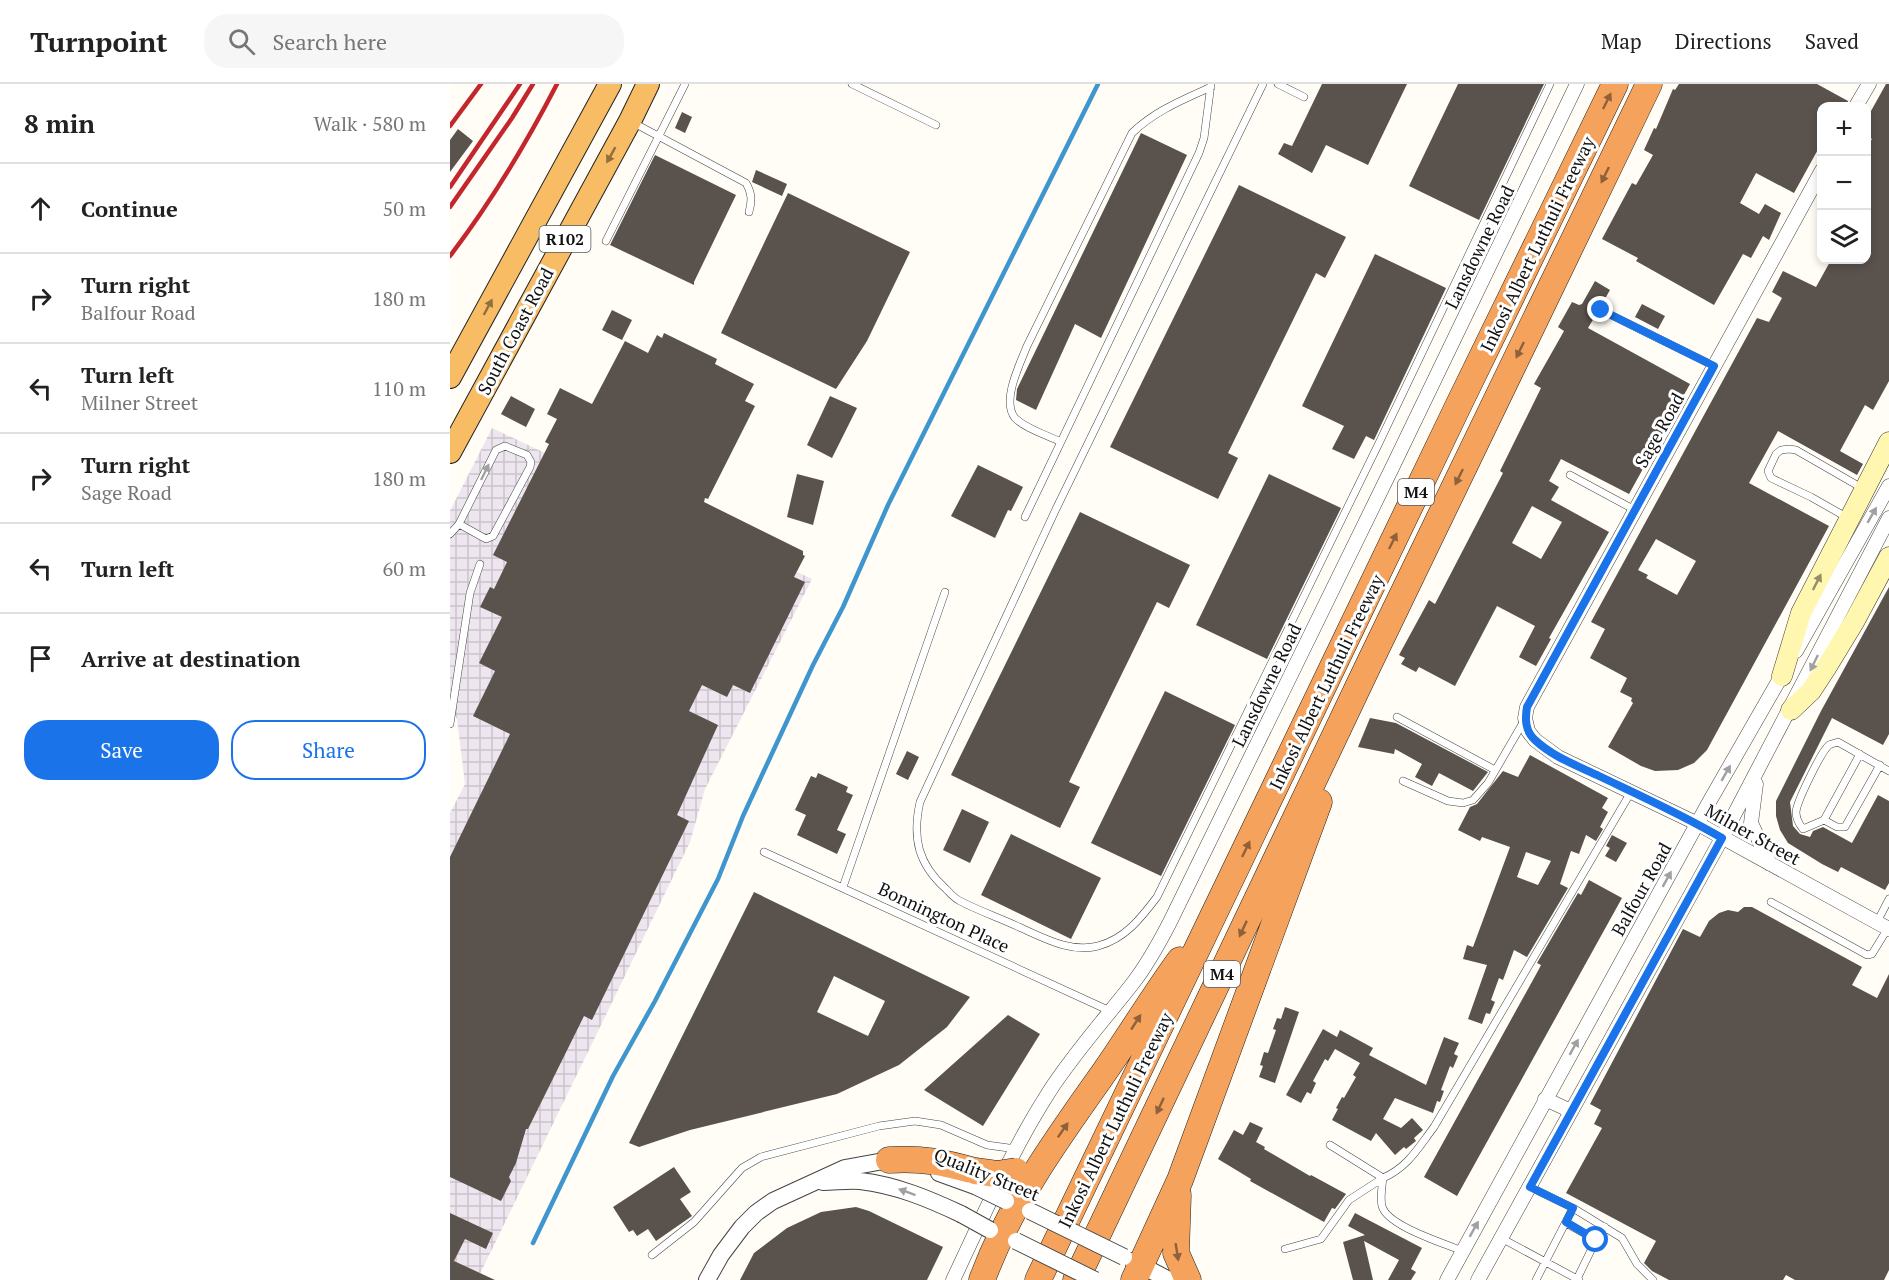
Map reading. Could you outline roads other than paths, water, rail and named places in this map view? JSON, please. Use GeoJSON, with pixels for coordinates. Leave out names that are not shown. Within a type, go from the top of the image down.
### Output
{"type":"FeatureCollection","features":[{"type":"Feature","properties":{"kind":"highway","name":"South Coast Road"},"geometry":{"type":"LineString","coordinates":[[450,377],[610,84]]}},
{"type":"Feature","properties":{"kind":"highway","name":"South Coast Road"},"geometry":{"type":"LineString","coordinates":[[450,452],[648,84]]}},
{"type":"Feature","properties":{"kind":"highway","name":"Inkosi Albert Luthuli Freeway"},"geometry":{"type":"LineString","coordinates":[[1038,1280],[1615,84]]}},
{"type":"Feature","properties":{"kind":"highway","name":"Inkosi Albert Luthuli Freeway"},"geometry":{"type":"LineString","coordinates":[[1076,1280],[1648,84]]}},
{"type":"Feature","properties":{"kind":"highway"},"geometry":{"type":"LineString","coordinates":[[1133,1268],[1146,1251],[1180,1180],[1367,668]]}},
{"type":"Feature","properties":{"kind":"highway"},"geometry":{"type":"LineString","coordinates":[[982,1280],[1017,1206],[1047,1153],[1220,902]]}},
{"type":"Feature","properties":{"kind":"highway"},"geometry":{"type":"LineString","coordinates":[[889,1160],[937,1161],[975,1179],[998,1174],[1016,1160],[1047,1153]]}},
{"type":"Feature","properties":{"kind":"highway"},"geometry":{"type":"LineString","coordinates":[[1180,1180],[1176,1253],[1188,1280]]}},
{"type":"Feature","properties":{"kind":"main road"},"geometry":{"type":"LineString","coordinates":[[1782,676],[1801,613],[1889,442]]}},
{"type":"Feature","properties":{"kind":"main road"},"geometry":{"type":"LineString","coordinates":[[1791,710],[1811,691],[1854,622],[1889,557]]}},
{"type":"Feature","properties":{"kind":"street","name":"Lansdowne Road"},"geometry":{"type":"LineString","coordinates":[[953,1280],[1016,1160],[1048,1093],[1071,1060],[1147,964],[1169,924],[1577,84]]}},
{"type":"Feature","properties":{"kind":"street"},"geometry":{"type":"LineString","coordinates":[[1858,102],[1869,84]]}},
{"type":"Feature","properties":{"kind":"street","name":"Sage Road"},"geometry":{"type":"LineString","coordinates":[[1526,713],[1817,177]]}},
{"type":"Feature","properties":{"kind":"street"},"geometry":{"type":"LineString","coordinates":[[450,357],[473,335]]}},
{"type":"Feature","properties":{"kind":"street","name":"Balfour Road"},"geometry":{"type":"LineString","coordinates":[[1446,1280],[1698,824],[1889,486]]}},
{"type":"Feature","properties":{"kind":"street"},"geometry":{"type":"LineString","coordinates":[[1478,1280],[1722,838],[1791,710],[1850,590],[1889,518]]}},
{"type":"Feature","properties":{"kind":"street","name":"Milner Street"},"geometry":{"type":"LineString","coordinates":[[1526,713],[1528,731],[1535,740],[1558,757],[1698,824],[1884,926]]}},
{"type":"Feature","properties":{"kind":"street"},"geometry":{"type":"LineString","coordinates":[[1762,762],[1753,793],[1751,823],[1770,864]]}},
{"type":"Feature","properties":{"kind":"street"},"geometry":{"type":"LineString","coordinates":[[1545,1099],[1571,1112]]}},
{"type":"Feature","properties":{"kind":"street"},"geometry":{"type":"LineString","coordinates":[[707,1280],[721,1255],[742,1227],[773,1201],[845,1168],[889,1160]]}},
{"type":"Feature","properties":{"kind":"street","name":"Quality Street"},"geometry":{"type":"LineString","coordinates":[[975,1179],[1017,1206],[1133,1268],[1169,1280]]}},
{"type":"Feature","properties":{"kind":"street"},"geometry":{"type":"LineString","coordinates":[[816,1182],[859,1181],[896,1188],[937,1202],[1095,1280]]}},
{"type":"Feature","properties":{"kind":"lane"},"geometry":{"type":"LineString","coordinates":[[606,241],[685,84]]}},
{"type":"Feature","properties":{"kind":"lane"},"geometry":{"type":"LineString","coordinates":[[852,84],[936,125]]}},
{"type":"Feature","properties":{"kind":"lane"},"geometry":{"type":"LineString","coordinates":[[1263,84],[1056,509],[920,802],[915,823],[918,851],[934,878],[958,900],[1073,948],[1096,946],[1117,939],[1139,920],[1157,897],[1384,432],[1550,84]]}},
{"type":"Feature","properties":{"kind":"lane"},"geometry":{"type":"LineString","coordinates":[[1278,84],[1304,97]]}},
{"type":"Feature","properties":{"kind":"lane"},"geometry":{"type":"LineString","coordinates":[[1061,442],[1023,423],[1015,417],[1011,409],[1010,399],[1014,380],[1027,346],[1132,133],[1158,112],[1211,86]]}},
{"type":"Feature","properties":{"kind":"lane"},"geometry":{"type":"LineString","coordinates":[[1025,518],[1199,153],[1204,138],[1211,86]]}},
{"type":"Feature","properties":{"kind":"lane"},"geometry":{"type":"LineString","coordinates":[[630,121],[746,183],[752,200],[749,212]]}},
{"type":"Feature","properties":{"kind":"lane"},"geometry":{"type":"LineString","coordinates":[[1601,310],[1714,366]]}},
{"type":"Feature","properties":{"kind":"lane"},"geometry":{"type":"LineString","coordinates":[[450,534],[459,524],[496,450],[505,446],[527,455],[531,462],[530,467],[493,536],[486,539],[459,524]]}},
{"type":"Feature","properties":{"kind":"lane"},"geometry":{"type":"LineString","coordinates":[[1849,519],[1771,478],[1768,471],[1771,463],[1781,450],[1796,450],[1864,490]]}},
{"type":"Feature","properties":{"kind":"lane"},"geometry":{"type":"LineString","coordinates":[[1570,475],[1635,510]]}},
{"type":"Feature","properties":{"kind":"lane"},"geometry":{"type":"LineString","coordinates":[[450,724],[470,593],[480,564]]}},
{"type":"Feature","properties":{"kind":"lane"},"geometry":{"type":"LineString","coordinates":[[843,887],[945,592]]}},
{"type":"Feature","properties":{"kind":"lane"},"geometry":{"type":"LineString","coordinates":[[1403,781],[1448,801],[1463,803],[1473,800],[1483,791],[1526,713]]}},
{"type":"Feature","properties":{"kind":"lane"},"geometry":{"type":"LineString","coordinates":[[1397,717],[1495,770]]}},
{"type":"Feature","properties":{"kind":"lane"},"geometry":{"type":"LineString","coordinates":[[1860,754],[1824,820],[1803,829],[1796,813],[1801,795],[1830,744],[1838,742],[1860,754],[1880,765],[1889,771]]}},
{"type":"Feature","properties":{"kind":"lane"},"geometry":{"type":"LineString","coordinates":[[1824,820],[1837,827],[1845,827],[1880,765]]}},
{"type":"Feature","properties":{"kind":"lane"},"geometry":{"type":"LineString","coordinates":[[1285,1250],[1321,1239],[1349,1200],[1404,1166],[1434,1127],[1630,792]]}},
{"type":"Feature","properties":{"kind":"lane","name":"Bonnington Place"},"geometry":{"type":"LineString","coordinates":[[764,852],[1110,1011]]}},
{"type":"Feature","properties":{"kind":"lane"},"geometry":{"type":"LineString","coordinates":[[1771,902],[1867,955],[1875,951],[1884,926],[1889,899]]}},
{"type":"Feature","properties":{"kind":"lane"},"geometry":{"type":"LineString","coordinates":[[652,1255],[694,1222],[742,1168],[761,1157],[879,1126],[915,1121],[941,1125],[1016,1160]]}},
{"type":"Feature","properties":{"kind":"lane"},"geometry":{"type":"LineString","coordinates":[[1330,1145],[1383,1178]]}},
{"type":"Feature","properties":{"kind":"lane"},"geometry":{"type":"LineString","coordinates":[[1383,1178],[1382,1207],[1386,1214],[1398,1223],[1462,1251]]}},
{"type":"Feature","properties":{"kind":"lane"},"geometry":{"type":"LineString","coordinates":[[1530,1187],[1573,1208],[1622,1238],[1637,1264],[1653,1280]]}},
{"type":"Feature","properties":{"kind":"lane"},"geometry":{"type":"LineString","coordinates":[[1536,1280],[1573,1208]]}},
{"type":"Feature","properties":{"kind":"lane"},"geometry":{"type":"LineString","coordinates":[[1566,1222],[1596,1240]]}},
{"type":"Feature","properties":{"kind":"lane"},"geometry":{"type":"LineString","coordinates":[[1501,1238],[1578,1279],[1596,1240],[1605,1227]]}},
{"type":"Feature","properties":{"kind":"waterway"},"geometry":{"type":"LineString","coordinates":[[533,1243],[613,1076],[718,879],[743,816],[813,665],[843,607],[888,505],[1098,84]]}},
{"type":"Feature","properties":{"kind":"railway"},"geometry":{"type":"LineString","coordinates":[[450,126],[481,84]]}},
{"type":"Feature","properties":{"kind":"railway"},"geometry":{"type":"LineString","coordinates":[[450,187],[520,84]]}},
{"type":"Feature","properties":{"kind":"railway"},"geometry":{"type":"LineString","coordinates":[[450,207],[533,84]]}},
{"type":"Feature","properties":{"kind":"railway"},"geometry":{"type":"LineString","coordinates":[[450,256],[480,215],[507,172],[557,84]]}}]}
